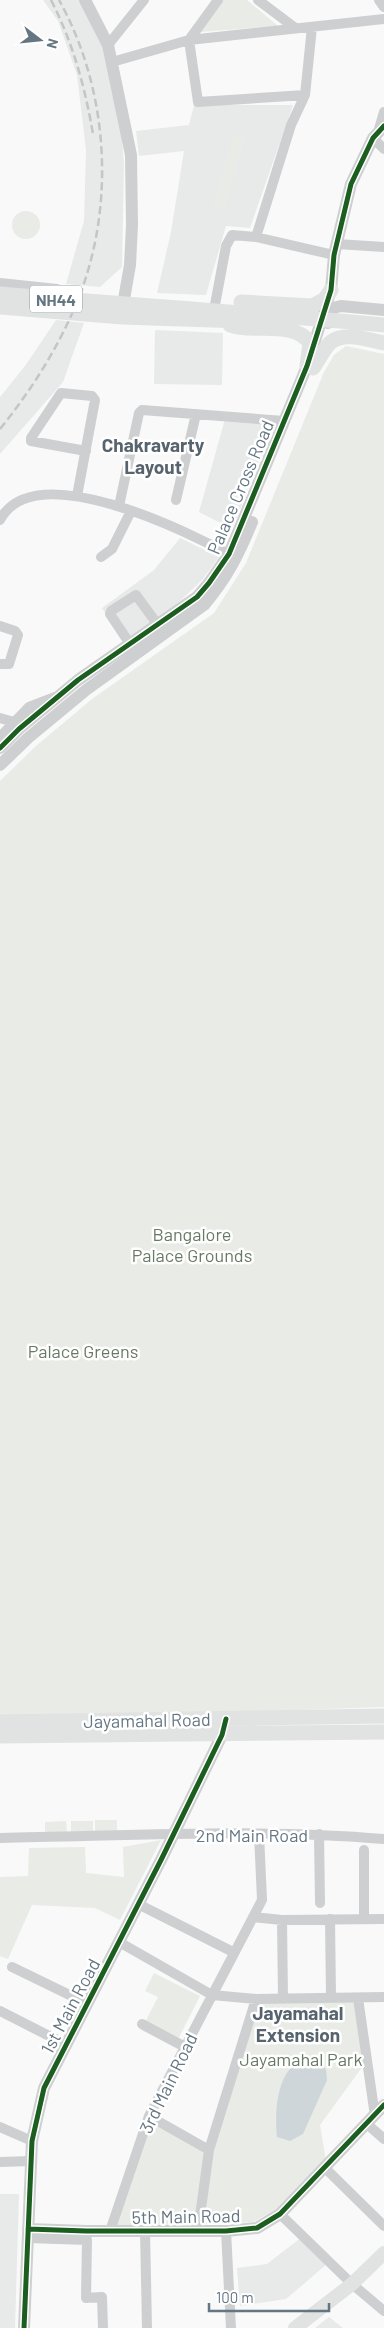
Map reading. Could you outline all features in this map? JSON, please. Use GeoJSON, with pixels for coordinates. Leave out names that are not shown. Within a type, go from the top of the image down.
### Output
{"type":"FeatureCollection","features":[{"type":"Feature","properties":{"kind":"main road"},"geometry":{"type":"LineString","coordinates":[[331,290],[325,299],[312,306],[228,302],[227,315],[234,326],[351,336],[384,342]]}},
{"type":"Feature","properties":{"kind":"main road","name":"NH44"},"geometry":{"type":"LineString","coordinates":[[1,297],[123,304],[384,333]]}},
{"type":"Feature","properties":{"kind":"main road","name":"NH44"},"geometry":{"type":"LineString","coordinates":[[1,297],[156,318],[227,315],[384,324]]}},
{"type":"Feature","properties":{"kind":"main road"},"geometry":{"type":"LineString","coordinates":[[284,329],[305,336],[310,343],[310,367]]}},
{"type":"Feature","properties":{"kind":"main road"},"geometry":{"type":"LineString","coordinates":[[310,367],[329,343],[336,339],[351,336]]}},
{"type":"Feature","properties":{"kind":"main road","name":"Jayamahal Road"},"geometry":{"type":"LineString","coordinates":[[0,1722],[384,1716]]}},
{"type":"Feature","properties":{"kind":"main road","name":"Jayamahal Road"},"geometry":{"type":"LineString","coordinates":[[0,1736],[384,1732]]}},
{"type":"Feature","properties":{"kind":"main road"},"geometry":{"type":"LineString","coordinates":[[295,2328],[352,2284],[384,2253]]}},
{"type":"Feature","properties":{"kind":"street"},"geometry":{"type":"LineString","coordinates":[[84,0],[108,45],[131,155],[131,257],[129,282],[123,304]]}},
{"type":"Feature","properties":{"kind":"street"},"geometry":{"type":"LineString","coordinates":[[108,45],[144,0]]}},
{"type":"Feature","properties":{"kind":"street"},"geometry":{"type":"LineString","coordinates":[[218,0],[189,40],[198,102],[305,96]]}},
{"type":"Feature","properties":{"kind":"street"},"geometry":{"type":"LineString","coordinates":[[258,0],[294,27]]}},
{"type":"Feature","properties":{"kind":"street"},"geometry":{"type":"LineString","coordinates":[[380,0],[384,6]]}},
{"type":"Feature","properties":{"kind":"street"},"geometry":{"type":"LineString","coordinates":[[112,62],[189,40],[294,27],[312,27],[384,19]]}},
{"type":"Feature","properties":{"kind":"street"},"geometry":{"type":"LineString","coordinates":[[256,236],[291,126],[305,96],[312,27]]}},
{"type":"Feature","properties":{"kind":"street"},"geometry":{"type":"LineString","coordinates":[[384,112],[379,131],[384,149]]}},
{"type":"Feature","properties":{"kind":"street","name":"Palace Cross Road"},"geometry":{"type":"LineString","coordinates":[[0,748],[19,729],[60,695],[82,685],[204,605],[218,589],[310,367],[321,333],[331,290],[336,250],[352,184],[379,131]]}},
{"type":"Feature","properties":{"kind":"street"},"geometry":{"type":"LineString","coordinates":[[227,315],[226,246],[232,235],[256,236],[336,250],[384,247]]}},
{"type":"Feature","properties":{"kind":"street"},"geometry":{"type":"LineString","coordinates":[[1,297],[57,289]]}},
{"type":"Feature","properties":{"kind":"street","name":"Palace Cross Road"},"geometry":{"type":"LineString","coordinates":[[321,333],[333,308],[341,306],[384,310]]}},
{"type":"Feature","properties":{"kind":"street","name":"Palace Cross Road"},"geometry":{"type":"LineString","coordinates":[[0,766],[82,685],[130,644],[197,596],[233,556],[284,421],[310,367]]}},
{"type":"Feature","properties":{"kind":"street"},"geometry":{"type":"LineString","coordinates":[[77,496],[86,451],[95,400],[92,396],[61,393],[30,440],[34,443],[86,451]]}},
{"type":"Feature","properties":{"kind":"street"},"geometry":{"type":"LineString","coordinates":[[119,506],[141,411],[284,421]]}},
{"type":"Feature","properties":{"kind":"street"},"geometry":{"type":"LineString","coordinates":[[176,500],[196,414]]}},
{"type":"Feature","properties":{"kind":"street"},"geometry":{"type":"LineString","coordinates":[[0,520],[10,506],[23,498],[44,494],[77,496],[119,506],[177,529],[233,556]]}},
{"type":"Feature","properties":{"kind":"street"},"geometry":{"type":"LineString","coordinates":[[101,557],[116,544],[131,511]]}},
{"type":"Feature","properties":{"kind":"street"},"geometry":{"type":"LineString","coordinates":[[130,644],[110,614],[111,610],[136,595],[158,625]]}},
{"type":"Feature","properties":{"kind":"street"},"geometry":{"type":"LineString","coordinates":[[0,626],[15,631],[18,635],[8,664],[0,664]]}},
{"type":"Feature","properties":{"kind":"street"},"geometry":{"type":"LineString","coordinates":[[0,737],[29,707],[60,695]]}},
{"type":"Feature","properties":{"kind":"street"},"geometry":{"type":"LineString","coordinates":[[0,718],[14,722]]}},
{"type":"Feature","properties":{"kind":"street","name":"1st Main Road"},"geometry":{"type":"LineString","coordinates":[[24,2328],[32,2141],[44,2088],[173,1835],[222,1735],[226,1719]]}},
{"type":"Feature","properties":{"kind":"street","name":"3rd Main Road"},"geometry":{"type":"LineString","coordinates":[[110,2231],[149,2116],[233,1952],[262,1900],[259,1834]]}},
{"type":"Feature","properties":{"kind":"street"},"geometry":{"type":"LineString","coordinates":[[319,1834],[320,1903]]}},
{"type":"Feature","properties":{"kind":"street","name":"2nd Main Road"},"geometry":{"type":"LineString","coordinates":[[0,1838],[319,1834],[384,1839]]}},
{"type":"Feature","properties":{"kind":"street"},"geometry":{"type":"LineString","coordinates":[[364,1850],[364,1919]]}},
{"type":"Feature","properties":{"kind":"street"},"geometry":{"type":"LineString","coordinates":[[138,1904],[233,1952]]}},
{"type":"Feature","properties":{"kind":"street"},"geometry":{"type":"LineString","coordinates":[[253,1917],[282,1920],[384,1919]]}},
{"type":"Feature","properties":{"kind":"street"},"geometry":{"type":"LineString","coordinates":[[330,1919],[330,1998]]}},
{"type":"Feature","properties":{"kind":"street"},"geometry":{"type":"LineString","coordinates":[[282,1920],[283,1999]]}},
{"type":"Feature","properties":{"kind":"street"},"geometry":{"type":"LineString","coordinates":[[119,1942],[212,1995],[256,1999],[384,1997]]}},
{"type":"Feature","properties":{"kind":"street"},"geometry":{"type":"LineString","coordinates":[[12,1967],[86,2003]]}},
{"type":"Feature","properties":{"kind":"street"},"geometry":{"type":"LineString","coordinates":[[358,1998],[371,2120],[384,2139]]}},
{"type":"Feature","properties":{"kind":"street"},"geometry":{"type":"LineString","coordinates":[[198,2231],[209,2150],[256,1999]]}},
{"type":"Feature","properties":{"kind":"street"},"geometry":{"type":"LineString","coordinates":[[0,2011],[65,2044]]}},
{"type":"Feature","properties":{"kind":"street"},"geometry":{"type":"LineString","coordinates":[[142,2024],[185,2047]]}},
{"type":"Feature","properties":{"kind":"street","name":"5th Main Road"},"geometry":{"type":"LineString","coordinates":[[28,2234],[145,2230],[226,2231],[257,2228],[280,2214],[384,2105]]}},
{"type":"Feature","properties":{"kind":"street"},"geometry":{"type":"LineString","coordinates":[[149,2116],[209,2150]]}},
{"type":"Feature","properties":{"kind":"street"},"geometry":{"type":"LineString","coordinates":[[0,2127],[32,2141]]}},
{"type":"Feature","properties":{"kind":"street"},"geometry":{"type":"LineString","coordinates":[[0,2162],[31,2161]]}},
{"type":"Feature","properties":{"kind":"street"},"geometry":{"type":"LineString","coordinates":[[325,2168],[384,2226]]}},
{"type":"Feature","properties":{"kind":"street"},"geometry":{"type":"LineString","coordinates":[[280,2214],[352,2284],[384,2311]]}},
{"type":"Feature","properties":{"kind":"street"},"geometry":{"type":"LineString","coordinates":[[145,2230],[147,2328]]}},
{"type":"Feature","properties":{"kind":"street"},"geometry":{"type":"LineString","coordinates":[[226,2231],[231,2328]]}},
{"type":"Feature","properties":{"kind":"street"},"geometry":{"type":"LineString","coordinates":[[28,2234],[86,2240],[86,2298],[102,2297],[103,2328]]}},
{"type":"Feature","properties":{"kind":"shaded area"},"geometry":{"type":"Polygon","coordinates":[[[43,0],[81,0],[106,52],[121,128],[124,164],[122,267],[100,287],[66,284],[84,221],[86,150],[77,75],[58,21],[43,0]]]}},
{"type":"Feature","properties":{"kind":"shaded area"},"geometry":{"type":"Polygon","coordinates":[[[194,105],[293,105],[250,228],[226,226],[206,295],[157,293],[171,232],[184,151],[139,156],[136,131],[189,125],[194,105]]]}},
{"type":"Feature","properties":{"kind":"shaded area"},"geometry":{"type":"Polygon","coordinates":[[[56,320],[84,323],[63,382],[0,454],[0,397],[25,366],[56,320]]]}},
{"type":"Feature","properties":{"kind":"shaded area"},"geometry":{"type":"Polygon","coordinates":[[[155,330],[223,333],[222,385],[154,384],[155,330]]]}},
{"type":"Feature","properties":{"kind":"shaded area"},"geometry":{"type":"Polygon","coordinates":[[[225,419],[274,424],[232,529],[199,512],[225,419]]]}},
{"type":"Feature","properties":{"kind":"shaded area"},"geometry":{"type":"Polygon","coordinates":[[[180,538],[219,557],[202,580],[177,604],[124,643],[102,608],[154,570],[180,538]]]}},
{"type":"Feature","properties":{"kind":"shaded area"},"geometry":{"type":"Polygon","coordinates":[[[307,2056],[320,2060],[326,2070],[327,2080],[303,2134],[290,2141],[277,2137],[277,2102],[284,2079],[289,2070],[307,2056]]]}},
{"type":"Feature","properties":{"kind":"shaded area"},"geometry":{"type":"Polygon","coordinates":[[[0,2194],[19,2194],[15,2328],[0,2328],[0,2194]]]}},
{"type":"Feature","properties":{"kind":"shaded area"},"geometry":{"type":"Polygon","coordinates":[[[302,2237],[327,2264],[286,2299],[240,2306],[237,2268],[267,2264],[302,2237]]]}},
{"type":"Feature","properties":{"kind":"shaded area"},"geometry":{"type":"Polygon","coordinates":[[[329,2317],[343,2328],[315,2328],[329,2317]]]}},
{"type":"Feature","properties":{"kind":"green space"},"geometry":{"type":"Polygon","coordinates":[[[223,0],[247,0],[278,26],[200,32],[223,0]]]}},
{"type":"Feature","properties":{"kind":"green space"},"geometry":{"type":"Polygon","coordinates":[[[233,134],[245,138],[225,209],[213,206],[233,134]]]}},
{"type":"Feature","properties":{"kind":"green space"},"geometry":{"type":"Polygon","coordinates":[[[26,211],[36,215],[40,225],[36,235],[26,239],[16,235],[12,225],[16,215],[26,211]]]}},
{"type":"Feature","properties":{"kind":"green space","name":"Bangalore Palace Grounds"},"geometry":{"type":"Polygon","coordinates":[[[346,346],[384,354],[384,1707],[151,1715],[0,1717],[0,781],[36,746],[92,699],[214,613],[246,563],[324,372],[334,355],[346,346]]]}},
{"type":"Feature","properties":{"kind":"green space"},"geometry":{"type":"Polygon","coordinates":[[[95,1820],[117,1820],[117,1831],[95,1832],[95,1820]]]}},
{"type":"Feature","properties":{"kind":"green space"},"geometry":{"type":"Polygon","coordinates":[[[66,1821],[67,1832],[45,1833],[45,1822],[66,1821]]]}},
{"type":"Feature","properties":{"kind":"green space"},"geometry":{"type":"Polygon","coordinates":[[[71,1821],[93,1821],[93,1832],[71,1833],[71,1821]]]}},
{"type":"Feature","properties":{"kind":"green space"},"geometry":{"type":"Polygon","coordinates":[[[161,1840],[120,1920],[95,1908],[32,1905],[8,1959],[0,1956],[0,1877],[28,1876],[29,1848],[85,1847],[86,1873],[124,1877],[123,1847],[161,1840]]]}},
{"type":"Feature","properties":{"kind":"green space"},"geometry":{"type":"Polygon","coordinates":[[[154,1973],[200,1996],[174,2047],[141,2030],[158,1997],[145,1991],[154,1973]]]}},
{"type":"Feature","properties":{"kind":"green space","name":"Jayamahal Park"},"geometry":{"type":"Polygon","coordinates":[[[354,2002],[363,2066],[320,2125],[326,2161],[282,2206],[253,2222],[202,2224],[212,2152],[260,2003],[354,2002]]]}},
{"type":"Feature","properties":{"kind":"green space"},"geometry":{"type":"Polygon","coordinates":[[[151,2121],[206,2152],[194,2226],[115,2228],[151,2121]]]}},
{"type":"Feature","properties":{"kind":"railway"},"geometry":{"type":"LineString","coordinates":[[51,0],[66,32],[77,66],[93,134]]}},
{"type":"Feature","properties":{"kind":"railway"},"geometry":{"type":"LineString","coordinates":[[0,429],[24,398],[72,315],[91,261],[98,223],[102,184],[97,108],[88,70],[75,34],[59,0]]}},
{"type":"Feature","properties":{"kind":"cycle path"},"geometry":{"type":"LineString","coordinates":[[0,748],[19,729],[78,680],[197,597],[229,554],[307,366],[331,290],[334,255],[351,184],[373,138],[384,126]]}},
{"type":"Feature","properties":{"kind":"cycle path"},"geometry":{"type":"LineString","coordinates":[[24,2328],[32,2141],[44,2088],[161,1860],[222,1735],[226,1719]]}},
{"type":"Feature","properties":{"kind":"cycle path"},"geometry":{"type":"LineString","coordinates":[[28,2229],[226,2231],[257,2228],[280,2214],[384,2105]]}},
{"type":"Feature","properties":{"kind":"district","name":"Chakravarty Layout"},"geometry":{"type":"Point","coordinates":[153,455]}},
{"type":"Feature","properties":{"kind":"district","name":"Jayamahal Extension"},"geometry":{"type":"Point","coordinates":[298,2023]}},
{"type":"Feature","properties":{"kind":"park label","name":"Palace Greens"},"geometry":{"type":"Point","coordinates":[83,1351]}}]}
